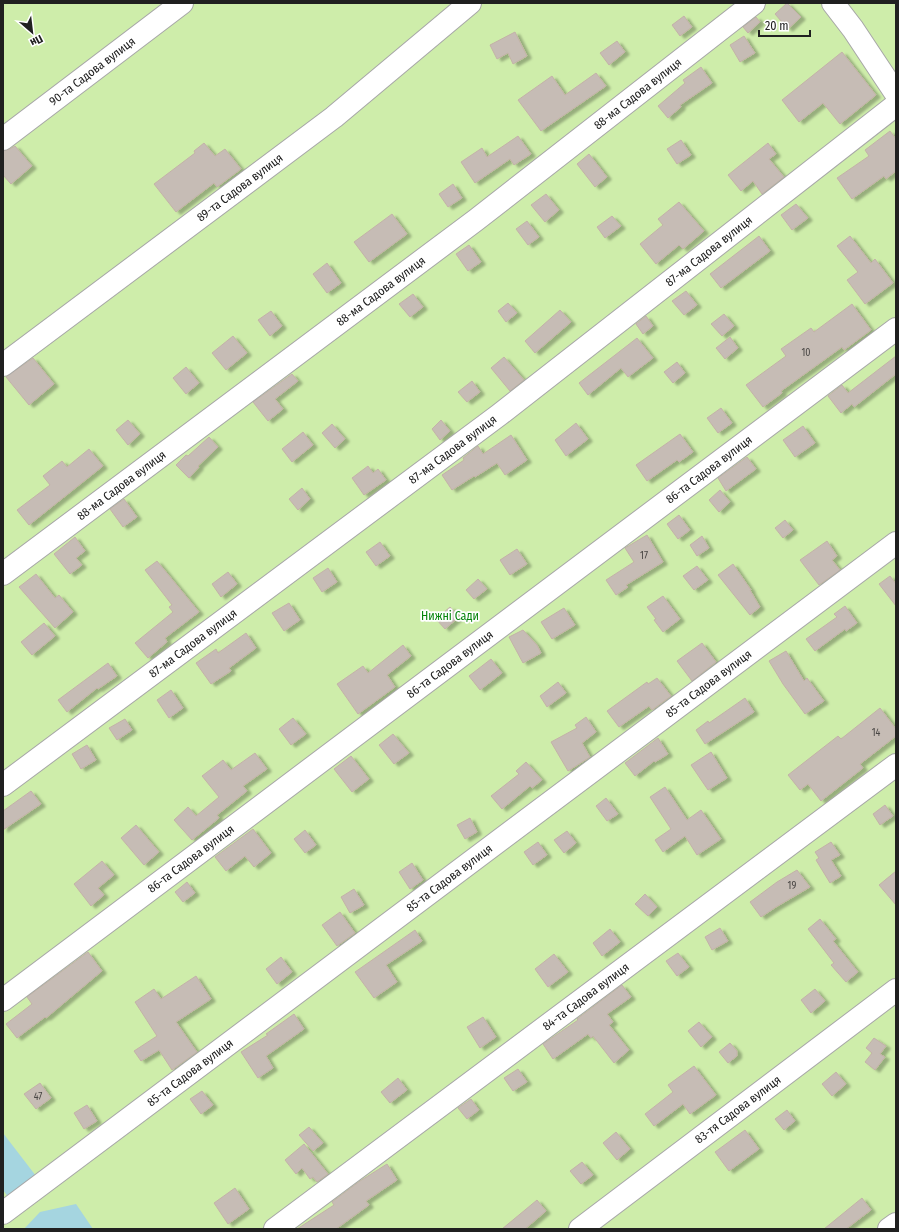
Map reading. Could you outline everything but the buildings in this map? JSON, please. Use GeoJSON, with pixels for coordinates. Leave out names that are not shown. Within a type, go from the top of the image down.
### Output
{"type":"FeatureCollection","features":[{"type":"Feature","properties":{"kind":"street","name":"90-та Садова вулиця"},"geometry":{"type":"LineString","coordinates":[[3,139],[182,3]]}},
{"type":"Feature","properties":{"kind":"street","name":"89-та Садова вулиця"},"geometry":{"type":"LineString","coordinates":[[3,365],[334,117],[470,3]]}},
{"type":"Feature","properties":{"kind":"street","name":"88-ма Садова вулиця"},"geometry":{"type":"LineString","coordinates":[[3,574],[476,220],[754,3]]}},
{"type":"Feature","properties":{"kind":"street"},"geometry":{"type":"LineString","coordinates":[[833,3],[853,29],[896,94]]}},
{"type":"Feature","properties":{"kind":"street","name":"87-ма Садова вулиця"},"geometry":{"type":"LineString","coordinates":[[3,785],[499,415],[896,105]]}},
{"type":"Feature","properties":{"kind":"street","name":"86-та Садова вулиця"},"geometry":{"type":"LineString","coordinates":[[3,1000],[896,329]]}},
{"type":"Feature","properties":{"kind":"street","name":"85-та Садова вулиця"},"geometry":{"type":"LineString","coordinates":[[3,1213],[896,543]]}},
{"type":"Feature","properties":{"kind":"street","name":"84-та Садова вулиця"},"geometry":{"type":"LineString","coordinates":[[275,1229],[896,765]]}},
{"type":"Feature","properties":{"kind":"street","name":"83-тя Садова вулиця"},"geometry":{"type":"LineString","coordinates":[[580,1229],[896,990]]}},
{"type":"Feature","properties":{"kind":"street"},"geometry":{"type":"LineString","coordinates":[[889,1229],[896,1224]]}},
{"type":"Feature","properties":{"kind":"green space","name":"Нижні Сади"},"geometry":{"type":"Polygon","coordinates":[[[3,3],[896,3],[896,1229],[3,1229],[3,3]]]}},
{"type":"Feature","properties":{"kind":"water"},"geometry":{"type":"Polygon","coordinates":[[[3,1133],[36,1176],[9,1198],[3,1190],[3,1133]]]}},
{"type":"Feature","properties":{"kind":"water"},"geometry":{"type":"Polygon","coordinates":[[[76,1204],[93,1229],[24,1229],[40,1212],[76,1204]]]}}]}
